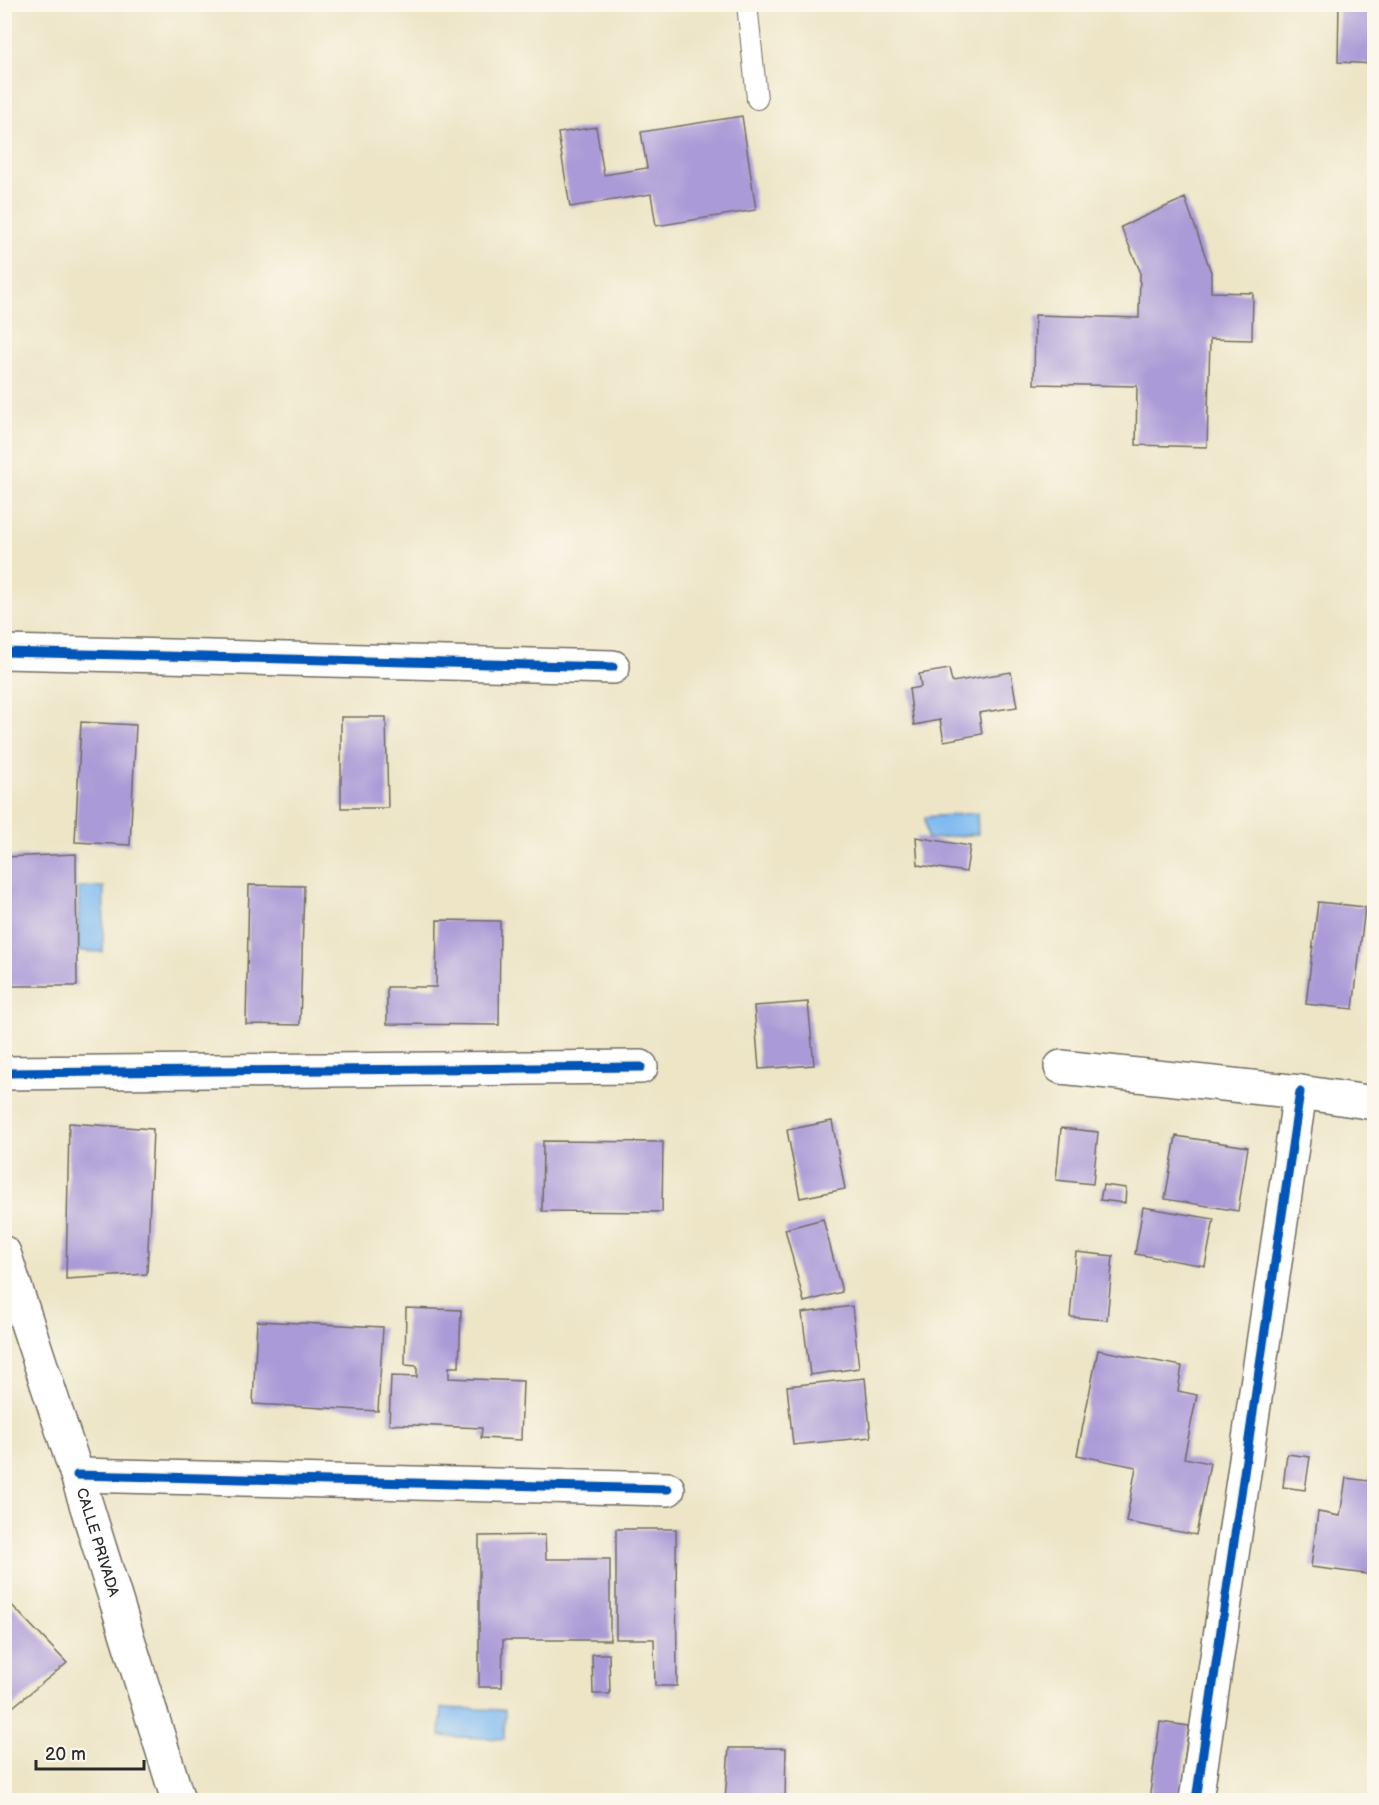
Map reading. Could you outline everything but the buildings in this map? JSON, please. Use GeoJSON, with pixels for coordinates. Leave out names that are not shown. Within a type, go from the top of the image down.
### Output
{"type":"FeatureCollection","features":[{"type":"Feature","properties":{"kind":"street"},"geometry":{"type":"LineString","coordinates":[[4,652],[613,667]]}},
{"type":"Feature","properties":{"kind":"street"},"geometry":{"type":"LineString","coordinates":[[4,1073],[641,1067]]}},
{"type":"Feature","properties":{"kind":"street"},"geometry":{"type":"LineString","coordinates":[[1062,1067],[1300,1092],[1374,1103]]}},
{"type":"Feature","properties":{"kind":"street"},"geometry":{"type":"LineString","coordinates":[[1196,1800],[1300,1092]]}},
{"type":"Feature","properties":{"kind":"street","name":"CALLE PRIVADA"},"geometry":{"type":"LineString","coordinates":[[4,1253],[77,1475],[178,1800]]}},
{"type":"Feature","properties":{"kind":"street"},"geometry":{"type":"LineString","coordinates":[[77,1475],[668,1489]]}},
{"type":"Feature","properties":{"kind":"lane"},"geometry":{"type":"LineString","coordinates":[[747,4],[757,99]]}},
{"type":"Feature","properties":{"kind":"water"},"geometry":{"type":"Polygon","coordinates":[[[977,813],[978,834],[927,839],[925,817],[977,813]]]}},
{"type":"Feature","properties":{"kind":"water"},"geometry":{"type":"Polygon","coordinates":[[[79,887],[104,887],[103,952],[78,951],[79,887]]]}},
{"type":"Feature","properties":{"kind":"water"},"geometry":{"type":"Polygon","coordinates":[[[442,1708],[505,1710],[504,1739],[440,1736],[442,1708]]]}},
{"type":"Feature","properties":{"kind":"cycle path"},"geometry":{"type":"LineString","coordinates":[[4,652],[613,667]]}},
{"type":"Feature","properties":{"kind":"cycle path"},"geometry":{"type":"LineString","coordinates":[[4,1073],[641,1067]]}},
{"type":"Feature","properties":{"kind":"cycle path"},"geometry":{"type":"LineString","coordinates":[[1196,1800],[1300,1092]]}},
{"type":"Feature","properties":{"kind":"cycle path"},"geometry":{"type":"LineString","coordinates":[[77,1475],[668,1489]]}}]}
